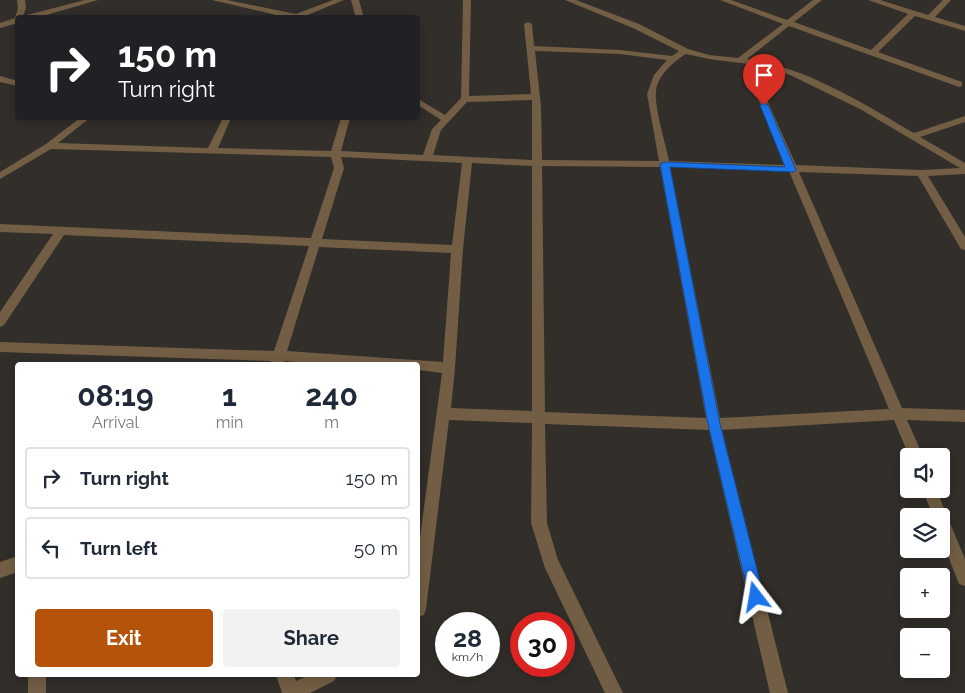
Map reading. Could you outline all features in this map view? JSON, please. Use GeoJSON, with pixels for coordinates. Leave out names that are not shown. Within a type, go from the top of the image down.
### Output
{"type":"FeatureCollection","features":[{"type":"Feature","properties":{"kind":"street"},"geometry":{"type":"LineString","coordinates":[[19,15],[22,8],[21,0]]}},
{"type":"Feature","properties":{"kind":"street"},"geometry":{"type":"LineString","coordinates":[[36,15],[94,0]]}},
{"type":"Feature","properties":{"kind":"street"},"geometry":{"type":"LineString","coordinates":[[216,0],[284,15]]}},
{"type":"Feature","properties":{"kind":"street"},"geometry":{"type":"LineString","coordinates":[[298,15],[328,2],[340,0]]}},
{"type":"Feature","properties":{"kind":"street"},"geometry":{"type":"LineString","coordinates":[[355,0],[359,15]]}},
{"type":"Feature","properties":{"kind":"street"},"geometry":{"type":"LineString","coordinates":[[427,158],[433,136],[465,99],[467,0]]}},
{"type":"Feature","properties":{"kind":"street"},"geometry":{"type":"LineString","coordinates":[[569,0],[636,26],[685,51],[709,57],[765,64],[793,73],[863,107],[965,169]]}},
{"type":"Feature","properties":{"kind":"street"},"geometry":{"type":"LineString","coordinates":[[724,0],[959,84]]}},
{"type":"Feature","properties":{"kind":"street"},"geometry":{"type":"LineString","coordinates":[[741,60],[818,0]]}},
{"type":"Feature","properties":{"kind":"street"},"geometry":{"type":"LineString","coordinates":[[872,0],[965,28]]}},
{"type":"Feature","properties":{"kind":"street"},"geometry":{"type":"LineString","coordinates":[[930,18],[947,0]]}},
{"type":"Feature","properties":{"kind":"street"},"geometry":{"type":"LineString","coordinates":[[873,53],[913,13]]}},
{"type":"Feature","properties":{"kind":"street"},"geometry":{"type":"LineString","coordinates":[[0,26],[15,20]]}},
{"type":"Feature","properties":{"kind":"street"},"geometry":{"type":"LineString","coordinates":[[528,24],[536,97],[538,164],[539,523],[551,562],[614,693]]}},
{"type":"Feature","properties":{"kind":"street"},"geometry":{"type":"LineString","coordinates":[[530,48],[620,52],[672,58]]}},
{"type":"Feature","properties":{"kind":"street"},"geometry":{"type":"LineString","coordinates":[[685,51],[672,58],[655,82],[651,94],[714,424],[779,693]]}},
{"type":"Feature","properties":{"kind":"street"},"geometry":{"type":"LineString","coordinates":[[0,79],[15,83]]}},
{"type":"Feature","properties":{"kind":"street"},"geometry":{"type":"LineString","coordinates":[[758,89],[791,170],[913,448]]}},
{"type":"Feature","properties":{"kind":"street"},"geometry":{"type":"LineString","coordinates":[[465,99],[536,97]]}},
{"type":"Feature","properties":{"kind":"street"},"geometry":{"type":"LineString","coordinates":[[420,103],[446,119]]}},
{"type":"Feature","properties":{"kind":"street"},"geometry":{"type":"LineString","coordinates":[[913,136],[965,119]]}},
{"type":"Feature","properties":{"kind":"street"},"geometry":{"type":"LineString","coordinates":[[0,176],[49,146],[83,120]]}},
{"type":"Feature","properties":{"kind":"street"},"geometry":{"type":"LineString","coordinates":[[212,150],[226,120]]}},
{"type":"Feature","properties":{"kind":"street"},"geometry":{"type":"LineString","coordinates":[[278,360],[339,168],[335,154],[345,120]]}},
{"type":"Feature","properties":{"kind":"street"},"geometry":{"type":"LineString","coordinates":[[49,146],[335,154],[538,164],[665,164],[791,170],[921,173],[965,169]]}},
{"type":"Feature","properties":{"kind":"street"},"geometry":{"type":"LineString","coordinates":[[420,594],[449,368],[457,249],[467,160]]}},
{"type":"Feature","properties":{"kind":"street"},"geometry":{"type":"LineString","coordinates":[[921,173],[965,246]]}},
{"type":"Feature","properties":{"kind":"street"},"geometry":{"type":"LineString","coordinates":[[0,228],[457,249]]}},
{"type":"Feature","properties":{"kind":"street"},"geometry":{"type":"LineString","coordinates":[[0,322],[61,231]]}},
{"type":"Feature","properties":{"kind":"street"},"geometry":{"type":"LineString","coordinates":[[0,347],[332,362]]}},
{"type":"Feature","properties":{"kind":"street"},"geometry":{"type":"LineString","coordinates":[[420,365],[449,368]]}},
{"type":"Feature","properties":{"kind":"street"},"geometry":{"type":"LineString","coordinates":[[444,414],[714,424],[899,414],[965,416]]}},
{"type":"Feature","properties":{"kind":"street"},"geometry":{"type":"LineString","coordinates":[[950,540],[965,578]]}},
{"type":"Feature","properties":{"kind":"street"},"geometry":{"type":"LineString","coordinates":[[0,570],[15,565]]}},
{"type":"Feature","properties":{"kind":"street"},"geometry":{"type":"LineString","coordinates":[[37,677],[38,693]]}},
{"type":"Feature","properties":{"kind":"street"},"geometry":{"type":"LineString","coordinates":[[287,677],[291,693],[324,677]]}},
{"type":"Feature","properties":{"kind":"route"},"geometry":{"type":"LineString","coordinates":[[756,597],[714,424],[665,164],[791,170],[764,105]]}}]}
